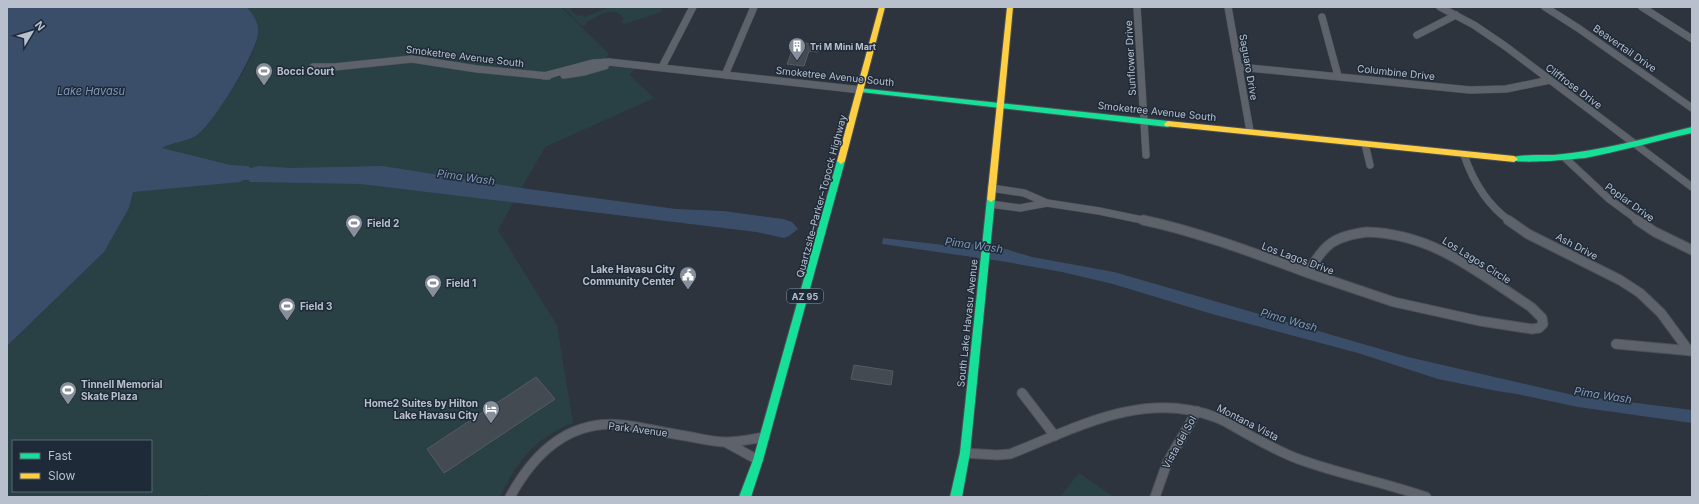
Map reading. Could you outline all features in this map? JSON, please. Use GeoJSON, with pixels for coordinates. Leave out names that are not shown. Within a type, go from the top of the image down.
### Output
{"type":"FeatureCollection","features":[{"type":"Feature","properties":{"kind":"main road","name":"Quartzsite–Parker–Topock Highway"},"geometry":{"type":"LineString","coordinates":[[765,437],[819,245],[882,7]]}},
{"type":"Feature","properties":{"kind":"main road","name":"South Lake Havasu Avenue"},"geometry":{"type":"LineString","coordinates":[[956,497],[965,453],[1010,7]]}},
{"type":"Feature","properties":{"kind":"main road","name":"Smoketree Avenue South"},"geometry":{"type":"LineString","coordinates":[[861,90],[1510,159],[1565,158],[1606,151],[1692,130]]}},
{"type":"Feature","properties":{"kind":"main road","name":"AZ 95"},"geometry":{"type":"LineString","coordinates":[[745,497],[765,437]]}},
{"type":"Feature","properties":{"kind":"street"},"geometry":{"type":"LineString","coordinates":[[662,67],[693,7]]}},
{"type":"Feature","properties":{"kind":"street"},"geometry":{"type":"LineString","coordinates":[[725,75],[753,7]]}},
{"type":"Feature","properties":{"kind":"street","name":"Sunflower Drive"},"geometry":{"type":"LineString","coordinates":[[1137,7],[1146,155]]}},
{"type":"Feature","properties":{"kind":"street","name":"Saguaro Drive"},"geometry":{"type":"LineString","coordinates":[[1228,7],[1250,131]]}},
{"type":"Feature","properties":{"kind":"street","name":"Cliffrose Drive"},"geometry":{"type":"LineString","coordinates":[[1440,7],[1490,35],[1692,187]]}},
{"type":"Feature","properties":{"kind":"street","name":"Beavertail Drive"},"geometry":{"type":"LineString","coordinates":[[1545,7],[1578,28],[1692,108]]}},
{"type":"Feature","properties":{"kind":"street"},"geometry":{"type":"LineString","coordinates":[[1642,7],[1692,39]]}},
{"type":"Feature","properties":{"kind":"street"},"geometry":{"type":"LineString","coordinates":[[1417,35],[1456,15]]}},
{"type":"Feature","properties":{"kind":"street"},"geometry":{"type":"LineString","coordinates":[[1322,17],[1338,76]]}},
{"type":"Feature","properties":{"kind":"street","name":"Smoketree Avenue South"},"geometry":{"type":"LineString","coordinates":[[312,67],[334,67],[412,59],[477,70],[558,76],[579,73],[618,63],[861,90]]}},
{"type":"Feature","properties":{"kind":"street","name":"Columbine Drive"},"geometry":{"type":"LineString","coordinates":[[1239,67],[1476,90],[1506,89],[1550,80]]}},
{"type":"Feature","properties":{"kind":"street"},"geometry":{"type":"LineString","coordinates":[[1365,144],[1370,165]]}},
{"type":"Feature","properties":{"kind":"street","name":"Ash Drive"},"geometry":{"type":"LineString","coordinates":[[1464,155],[1472,177],[1479,189],[1501,213],[1534,236],[1640,293],[1662,312],[1690,351]]}},
{"type":"Feature","properties":{"kind":"street","name":"Poplar Drive"},"geometry":{"type":"LineString","coordinates":[[1565,158],[1601,193],[1622,210],[1660,234],[1692,250]]}},
{"type":"Feature","properties":{"kind":"street","name":"Los Lagos Drive"},"geometry":{"type":"LineString","coordinates":[[991,188],[1024,194],[1047,203],[1099,211],[1162,224],[1238,247],[1361,292],[1429,310],[1480,321],[1532,329],[1538,329],[1542,326]]}},
{"type":"Feature","properties":{"kind":"street","name":"Los Lagos Drive"},"geometry":{"type":"LineString","coordinates":[[990,204],[1023,208],[1047,203]]}},
{"type":"Feature","properties":{"kind":"street","name":"Los Lagos Circle"},"geometry":{"type":"LineString","coordinates":[[1308,273],[1317,256],[1324,248],[1344,237],[1371,233],[1403,236],[1427,243],[1449,254],[1531,307],[1542,318],[1542,326]]}},
{"type":"Feature","properties":{"kind":"street"},"geometry":{"type":"LineString","coordinates":[[1616,344],[1690,351]]}},
{"type":"Feature","properties":{"kind":"street"},"geometry":{"type":"LineString","coordinates":[[1022,393],[1055,436]]}},
{"type":"Feature","properties":{"kind":"street","name":"Montana Vista"},"geometry":{"type":"LineString","coordinates":[[965,453],[997,455],[1010,454],[1091,421],[1125,412],[1167,407],[1197,411],[1220,419],[1272,448],[1304,461],[1426,497]]}},
{"type":"Feature","properties":{"kind":"street","name":"Vista del Sol"},"geometry":{"type":"LineString","coordinates":[[1155,497],[1159,480],[1168,458],[1197,411]]}},
{"type":"Feature","properties":{"kind":"street","name":"Park Avenue"},"geometry":{"type":"LineString","coordinates":[[510,497],[523,473],[533,460],[544,450],[562,437],[588,427],[606,424],[622,425],[725,442],[765,437]]}},
{"type":"Feature","properties":{"kind":"street","name":"Park Avenue"},"geometry":{"type":"LineString","coordinates":[[725,442],[758,460]]}},
{"type":"Feature","properties":{"kind":"green space"},"geometry":{"type":"Polygon","coordinates":[[[246,7],[561,7],[609,54],[605,59],[545,73],[398,61],[539,77],[562,77],[610,66],[634,69],[630,75],[654,98],[545,147],[498,230],[557,325],[573,423],[548,436],[529,452],[513,472],[500,497],[209,497],[208,495],[191,497],[7,497],[7,346],[104,252],[129,208],[133,192],[161,148],[182,141],[200,131],[211,120],[239,79],[251,56],[258,34],[258,26],[246,7]]]}},
{"type":"Feature","properties":{"kind":"green space"},"geometry":{"type":"Polygon","coordinates":[[[563,7],[569,7],[577,16],[581,15],[585,17],[610,7],[661,7],[662,10],[661,12],[625,24],[621,22],[624,18],[618,13],[609,12],[597,16],[587,22],[586,25],[582,26],[563,7]]]}},
{"type":"Feature","properties":{"kind":"green space"},"geometry":{"type":"Polygon","coordinates":[[[1079,473],[1114,497],[1060,497],[1079,473]]]}},
{"type":"Feature","properties":{"kind":"water","name":"Lake Havasu"},"geometry":{"type":"Polygon","coordinates":[[[7,7],[246,7],[255,19],[258,26],[258,34],[250,57],[233,87],[214,116],[198,134],[190,139],[170,144],[162,148],[230,165],[248,166],[250,168],[259,166],[291,168],[383,166],[521,188],[676,209],[723,211],[783,219],[792,222],[798,229],[784,238],[756,232],[361,184],[250,182],[249,180],[243,180],[240,182],[133,192],[129,208],[104,252],[7,346],[7,7]]]}},
{"type":"Feature","properties":{"kind":"water","name":"Pima Wash"},"geometry":{"type":"Polygon","coordinates":[[[883,238],[944,245],[973,244],[999,247],[1032,257],[1114,272],[1408,357],[1573,395],[1692,410],[1692,423],[1578,407],[1438,379],[1358,353],[1212,314],[1113,284],[1062,272],[1007,262],[882,244],[883,238]]]}},
{"type":"Feature","properties":{"kind":"building"},"geometry":{"type":"Polygon","coordinates":[[[795,43],[820,45],[818,52],[809,51],[804,66],[787,64],[795,43]]]}},
{"type":"Feature","properties":{"kind":"building"},"geometry":{"type":"Polygon","coordinates":[[[854,365],[893,371],[891,385],[851,379],[854,365]]]}},
{"type":"Feature","properties":{"kind":"building","name":"Home2 Suites by Hilton Lake Havasu City"},"geometry":{"type":"Polygon","coordinates":[[[536,377],[555,399],[444,473],[427,449],[536,377]]]}},
{"type":"Feature","properties":{"kind":"traffic: fast"},"geometry":{"type":"LineString","coordinates":[[861,90],[1168,124]]}},
{"type":"Feature","properties":{"kind":"traffic: fast"},"geometry":{"type":"LineString","coordinates":[[1514,159],[1536,159],[1584,155],[1692,130]]}},
{"type":"Feature","properties":{"kind":"traffic: fast"},"geometry":{"type":"LineString","coordinates":[[745,497],[758,460],[841,161]]}},
{"type":"Feature","properties":{"kind":"traffic: fast"},"geometry":{"type":"LineString","coordinates":[[956,497],[965,453],[991,199]]}},
{"type":"Feature","properties":{"kind":"traffic: slow"},"geometry":{"type":"LineString","coordinates":[[841,161],[882,7]]}},
{"type":"Feature","properties":{"kind":"traffic: slow"},"geometry":{"type":"LineString","coordinates":[[991,199],[1010,7]]}},
{"type":"Feature","properties":{"kind":"traffic: slow"},"geometry":{"type":"LineString","coordinates":[[1168,124],[1514,159]]}},
{"type":"Feature","properties":{"kind":"place","name":"Tri M Mini Mart"},"geometry":{"type":"Point","coordinates":[797,61]}},
{"type":"Feature","properties":{"kind":"place","name":"Bocci Court"},"geometry":{"type":"Point","coordinates":[264,86]}},
{"type":"Feature","properties":{"kind":"place","name":"Field 2"},"geometry":{"type":"Point","coordinates":[354,238]}},
{"type":"Feature","properties":{"kind":"place","name":"Lake Havasu City Community Center"},"geometry":{"type":"Point","coordinates":[688,290]}},
{"type":"Feature","properties":{"kind":"place","name":"Field 1"},"geometry":{"type":"Point","coordinates":[433,298]}},
{"type":"Feature","properties":{"kind":"place","name":"Field 3"},"geometry":{"type":"Point","coordinates":[287,321]}},
{"type":"Feature","properties":{"kind":"place","name":"Tinnell Memorial Skate Plaza"},"geometry":{"type":"Point","coordinates":[68,405]}},
{"type":"Feature","properties":{"kind":"place","name":"Home2 Suites by Hilton Lake Havasu City"},"geometry":{"type":"Point","coordinates":[491,424]}}]}
